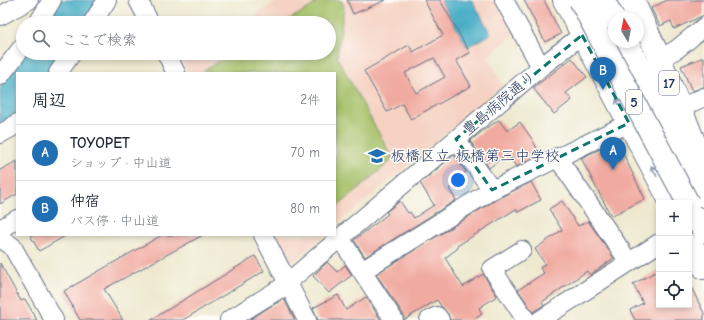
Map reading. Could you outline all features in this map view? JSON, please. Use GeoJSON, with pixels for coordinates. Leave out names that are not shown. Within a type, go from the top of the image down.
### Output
{"type":"FeatureCollection","features":[{"type":"Feature","properties":{"kind":"highway"},"geometry":{"type":"LineString","coordinates":[[564,0],[629,123],[683,200]]}},
{"type":"Feature","properties":{"kind":"highway","name":"5"},"geometry":{"type":"LineString","coordinates":[[580,0],[685,200]]}},
{"type":"Feature","properties":{"kind":"highway"},"geometry":{"type":"LineString","coordinates":[[594,0],[608,27]]}},
{"type":"Feature","properties":{"kind":"highway"},"geometry":{"type":"LineString","coordinates":[[603,0],[610,12]]}},
{"type":"Feature","properties":{"kind":"highway","name":"17"},"geometry":{"type":"LineString","coordinates":[[629,4],[660,59],[704,165]]}},
{"type":"Feature","properties":{"kind":"highway"},"geometry":{"type":"LineString","coordinates":[[618,48],[647,107],[686,200]]}},
{"type":"Feature","properties":{"kind":"highway"},"geometry":{"type":"LineString","coordinates":[[630,48],[704,196]]}},
{"type":"Feature","properties":{"kind":"highway","name":"5"},"geometry":{"type":"LineString","coordinates":[[641,48],[704,181]]}},
{"type":"Feature","properties":{"kind":"highway"},"geometry":{"type":"LineString","coordinates":[[692,244],[704,268]]}},
{"type":"Feature","properties":{"kind":"street"},"geometry":{"type":"LineString","coordinates":[[42,16],[52,0]]}},
{"type":"Feature","properties":{"kind":"street"},"geometry":{"type":"LineString","coordinates":[[97,16],[107,0]]}},
{"type":"Feature","properties":{"kind":"street"},"geometry":{"type":"LineString","coordinates":[[138,0],[146,16]]}},
{"type":"Feature","properties":{"kind":"street"},"geometry":{"type":"LineString","coordinates":[[504,0],[541,67]]}},
{"type":"Feature","properties":{"kind":"street","name":"豊島病院通り"},"geometry":{"type":"LineString","coordinates":[[229,320],[281,288],[541,67],[582,35],[629,4]]}},
{"type":"Feature","properties":{"kind":"street"},"geometry":{"type":"LineString","coordinates":[[660,59],[677,49],[704,27]]}},
{"type":"Feature","properties":{"kind":"street"},"geometry":{"type":"LineString","coordinates":[[0,76],[16,55]]}},
{"type":"Feature","properties":{"kind":"street"},"geometry":{"type":"LineString","coordinates":[[59,72],[67,60]]}},
{"type":"Feature","properties":{"kind":"street"},"geometry":{"type":"LineString","coordinates":[[170,60],[176,72]]}},
{"type":"Feature","properties":{"kind":"street"},"geometry":{"type":"LineString","coordinates":[[680,108],[704,97]]}},
{"type":"Feature","properties":{"kind":"street"},"geometry":{"type":"LineString","coordinates":[[362,271],[492,190],[629,123]]}},
{"type":"Feature","properties":{"kind":"street"},"geometry":{"type":"LineString","coordinates":[[0,134],[16,124]]}},
{"type":"Feature","properties":{"kind":"street"},"geometry":{"type":"LineString","coordinates":[[456,139],[492,190]]}},
{"type":"Feature","properties":{"kind":"street"},"geometry":{"type":"LineString","coordinates":[[558,157],[629,262]]}},
{"type":"Feature","properties":{"kind":"street"},"geometry":{"type":"LineString","coordinates":[[0,229],[16,220]]}},
{"type":"Feature","properties":{"kind":"street"},"geometry":{"type":"LineString","coordinates":[[264,236],[307,320]]}},
{"type":"Feature","properties":{"kind":"street"},"geometry":{"type":"LineString","coordinates":[[0,238],[12,246],[54,320]]}},
{"type":"Feature","properties":{"kind":"street"},"geometry":{"type":"LineString","coordinates":[[340,238],[394,320]]}},
{"type":"Feature","properties":{"kind":"street"},"geometry":{"type":"LineString","coordinates":[[540,320],[656,245]]}},
{"type":"Feature","properties":{"kind":"street"},"geometry":{"type":"LineString","coordinates":[[522,250],[492,269],[526,320]]}},
{"type":"Feature","properties":{"kind":"street"},"geometry":{"type":"LineString","coordinates":[[429,320],[437,316],[440,320]]}},
{"type":"Feature","properties":{"kind":"highlighted area"},"geometry":{"type":"Polygon","coordinates":[[[582,35],[629,123],[492,190],[456,139],[582,35]]]}},
{"type":"Feature","properties":{"kind":"shaded area","name":"板橋区立 板橋第三中学校"},"geometry":{"type":"Polygon","coordinates":[[[279,0],[497,0],[515,34],[488,56],[503,86],[336,225],[336,72],[187,72],[183,64],[184,60],[336,60],[336,16],[254,16],[279,0]]]}},
{"type":"Feature","properties":{"kind":"shaded area"},"geometry":{"type":"Polygon","coordinates":[[[273,236],[324,236],[294,261],[285,260],[273,236]]]}},
{"type":"Feature","properties":{"kind":"green space"},"geometry":{"type":"Polygon","coordinates":[[[315,0],[341,0],[344,7],[337,57],[393,159],[336,208],[336,72],[205,72],[204,70],[221,60],[336,60],[336,16],[295,16],[314,5],[315,0]]]}},
{"type":"Feature","properties":{"kind":"water"},"geometry":{"type":"Polygon","coordinates":[[[59,0],[98,0],[88,16],[49,16],[59,0]]]}},
{"type":"Feature","properties":{"kind":"water"},"geometry":{"type":"Polygon","coordinates":[[[472,0],[491,34],[467,47],[441,1],[472,0]]]}},
{"type":"Feature","properties":{"kind":"water"},"geometry":{"type":"Polygon","coordinates":[[[19,60],[57,60],[50,72],[16,72],[16,113],[0,124],[0,88],[19,60]]]}},
{"type":"Feature","properties":{"kind":"building"},"geometry":{"type":"Polygon","coordinates":[[[347,0],[386,0],[353,14],[347,0]]]}},
{"type":"Feature","properties":{"kind":"building"},"geometry":{"type":"Polygon","coordinates":[[[424,0],[440,0],[470,53],[456,60],[471,86],[411,119],[402,104],[387,112],[364,71],[409,45],[413,52],[443,35],[424,0]],[[434,58],[405,73],[416,93],[445,77],[434,58]]]}},
{"type":"Feature","properties":{"kind":"building"},"geometry":{"type":"Polygon","coordinates":[[[524,0],[544,0],[561,34],[545,42],[524,0]]]}},
{"type":"Feature","properties":{"kind":"building"},"geometry":{"type":"Polygon","coordinates":[[[667,0],[704,0],[704,15],[674,29],[671,21],[660,26],[651,8],[667,0]]]}},
{"type":"Feature","properties":{"kind":"building"},"geometry":{"type":"Polygon","coordinates":[[[704,57],[704,87],[692,91],[681,66],[704,57]]]}},
{"type":"Feature","properties":{"kind":"building"},"geometry":{"type":"Polygon","coordinates":[[[572,58],[587,77],[566,93],[572,100],[554,114],[533,88],[572,58]]]}},
{"type":"Feature","properties":{"kind":"building"},"geometry":{"type":"Polygon","coordinates":[[[499,120],[507,131],[520,122],[540,154],[516,167],[508,153],[489,168],[470,141],[499,120]]]}},
{"type":"Feature","properties":{"kind":"building"},"geometry":{"type":"Polygon","coordinates":[[[617,141],[645,199],[611,216],[581,158],[617,141]]]}},
{"type":"Feature","properties":{"kind":"building"},"geometry":{"type":"Polygon","coordinates":[[[454,155],[466,172],[449,189],[456,200],[365,257],[354,240],[388,214],[386,212],[400,201],[408,213],[410,212],[414,218],[434,205],[420,183],[454,155]]]}},
{"type":"Feature","properties":{"kind":"building"},"geometry":{"type":"Polygon","coordinates":[[[16,162],[16,195],[0,204],[0,170],[16,162]]]}},
{"type":"Feature","properties":{"kind":"building"},"geometry":{"type":"Polygon","coordinates":[[[531,182],[541,200],[518,212],[516,209],[457,246],[458,248],[445,258],[463,287],[483,274],[497,296],[479,308],[482,314],[473,320],[450,320],[448,314],[437,300],[404,320],[403,314],[376,274],[497,199],[531,182]]]}},
{"type":"Feature","properties":{"kind":"building"},"geometry":{"type":"Polygon","coordinates":[[[562,201],[578,226],[588,221],[614,258],[590,275],[587,271],[542,302],[544,305],[533,312],[518,290],[544,273],[540,268],[545,264],[535,249],[562,230],[549,209],[562,201]]]}},
{"type":"Feature","properties":{"kind":"building"},"geometry":{"type":"Polygon","coordinates":[[[31,236],[65,236],[39,251],[31,236]]]}},
{"type":"Feature","properties":{"kind":"building"},"geometry":{"type":"Polygon","coordinates":[[[160,236],[201,236],[104,289],[123,320],[80,320],[64,291],[160,236]]]}},
{"type":"Feature","properties":{"kind":"building"},"geometry":{"type":"Polygon","coordinates":[[[255,256],[264,271],[183,320],[151,320],[255,256]]]}},
{"type":"Feature","properties":{"kind":"building"},"geometry":{"type":"Polygon","coordinates":[[[327,262],[337,272],[345,265],[352,275],[329,293],[313,276],[327,262]]]}},
{"type":"Feature","properties":{"kind":"building"},"geometry":{"type":"Polygon","coordinates":[[[0,263],[21,301],[25,299],[37,320],[0,320],[0,263]]]}},
{"type":"Feature","properties":{"kind":"building"},"geometry":{"type":"Polygon","coordinates":[[[656,272],[656,308],[692,308],[692,289],[704,313],[704,320],[635,320],[630,310],[643,303],[633,284],[656,272]]]}},
{"type":"Feature","properties":{"kind":"building"},"geometry":{"type":"Polygon","coordinates":[[[338,295],[346,310],[366,297],[381,320],[318,320],[313,308],[338,295]]]}},
{"type":"Feature","properties":{"kind":"building"},"geometry":{"type":"Polygon","coordinates":[[[284,299],[295,320],[249,320],[271,306],[284,299]]]}},
{"type":"Feature","properties":{"kind":"place","name":"仲宿"},"geometry":{"type":"Point","coordinates":[603,90]}},
{"type":"Feature","properties":{"kind":"place","name":"板橋区立 板橋第三中学校"},"geometry":{"type":"Point","coordinates":[377,156]}},
{"type":"Feature","properties":{"kind":"place","name":"TOYOPET"},"geometry":{"type":"Point","coordinates":[613,170]}}]}
